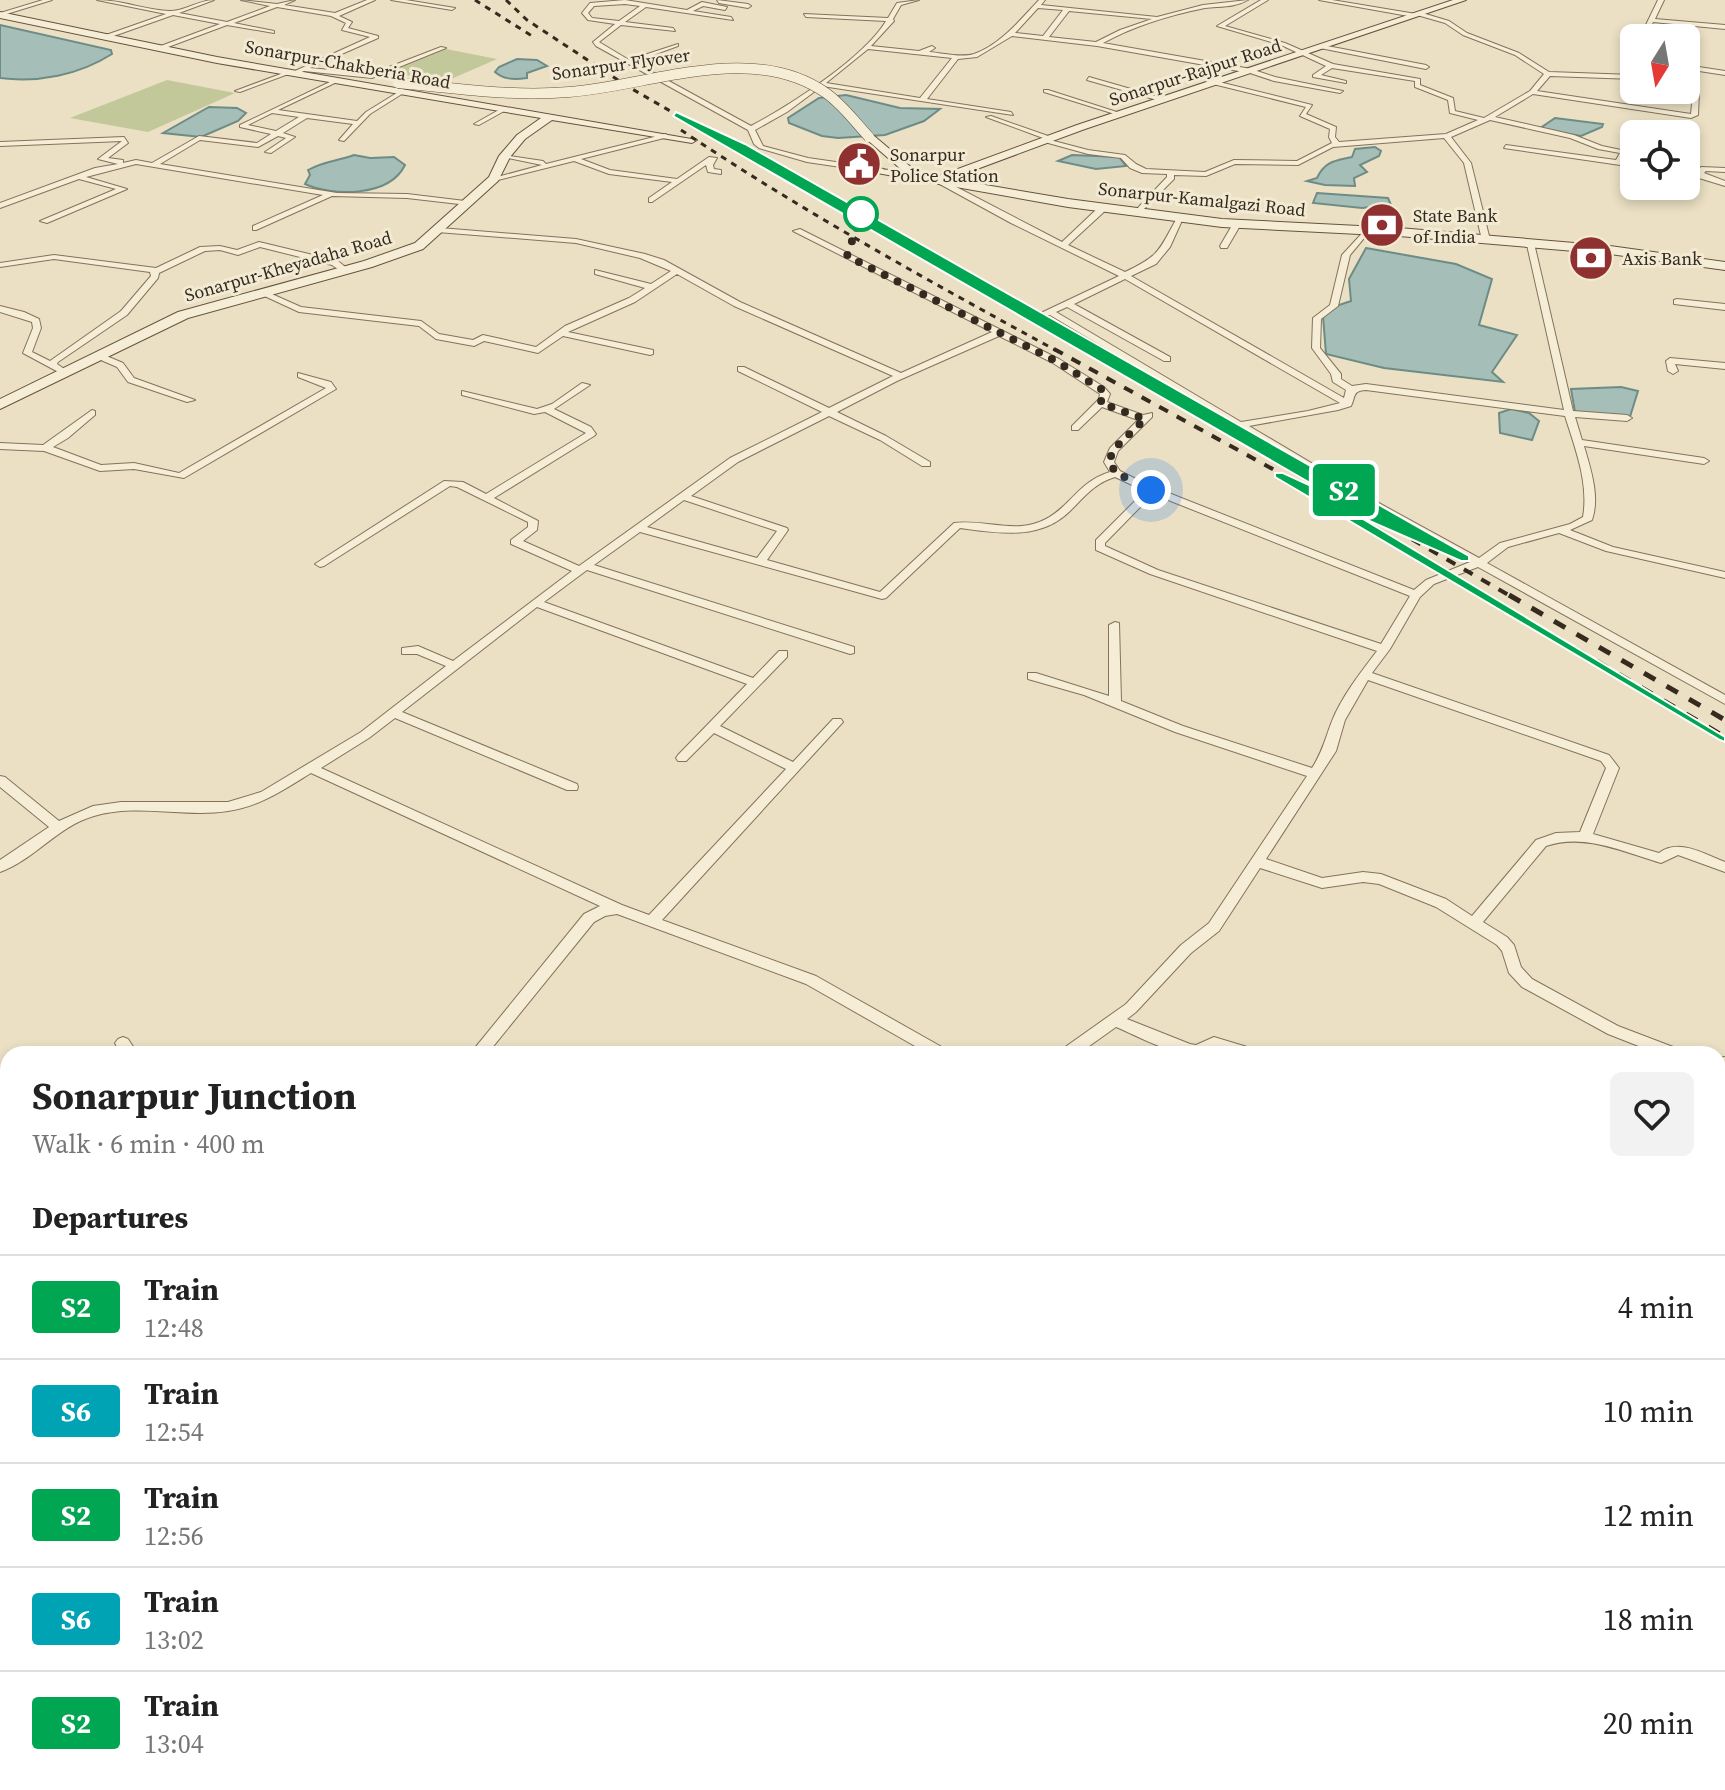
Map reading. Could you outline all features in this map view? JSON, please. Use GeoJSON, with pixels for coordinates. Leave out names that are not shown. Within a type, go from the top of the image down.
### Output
{"type":"FeatureCollection","features":[{"type":"Feature","properties":{"kind":"main road","name":"Sonarpur-Rajpur Road"},"geometry":{"type":"LineString","coordinates":[[939,180],[1046,139],[1462,0]]}},
{"type":"Feature","properties":{"kind":"main road","name":"Sonarpur-Chakberia Road"},"geometry":{"type":"LineString","coordinates":[[0,15],[228,62],[336,81],[400,88],[504,109],[692,140]]}},
{"type":"Feature","properties":{"kind":"main road","name":"Sonarpur Flyover"},"geometry":{"type":"LineString","coordinates":[[296,72],[400,88],[556,93],[687,72],[730,70],[771,73],[819,88],[915,176]]}},
{"type":"Feature","properties":{"kind":"main road","name":"Sonarpur-Kheyadaha Road"},"geometry":{"type":"LineString","coordinates":[[0,405],[58,369],[97,355],[183,315],[419,246],[494,179],[505,156],[521,137],[549,117]]}},
{"type":"Feature","properties":{"kind":"main road"},"geometry":{"type":"LineString","coordinates":[[881,171],[895,159]]}},
{"type":"Feature","properties":{"kind":"main road"},"geometry":{"type":"LineString","coordinates":[[881,171],[915,176]]}},
{"type":"Feature","properties":{"kind":"main road","name":"Sonarpur-Kamalgazi Road"},"geometry":{"type":"LineString","coordinates":[[915,176],[1181,218],[1610,250],[1725,266]]}},
{"type":"Feature","properties":{"kind":"street"},"geometry":{"type":"LineString","coordinates":[[0,15],[49,0]]}},
{"type":"Feature","properties":{"kind":"street"},"geometry":{"type":"LineString","coordinates":[[100,0],[272,32]]}},
{"type":"Feature","properties":{"kind":"street"},"geometry":{"type":"LineString","coordinates":[[120,3],[130,0]]}},
{"type":"Feature","properties":{"kind":"street"},"geometry":{"type":"LineString","coordinates":[[108,36],[211,0]]}},
{"type":"Feature","properties":{"kind":"street"},"geometry":{"type":"LineString","coordinates":[[238,91],[296,72],[376,37],[344,29],[350,23],[335,15],[244,0]]}},
{"type":"Feature","properties":{"kind":"street"},"geometry":{"type":"LineString","coordinates":[[160,48],[292,0]]}},
{"type":"Feature","properties":{"kind":"street"},"geometry":{"type":"LineString","coordinates":[[335,15],[372,0]]}},
{"type":"Feature","properties":{"kind":"street"},"geometry":{"type":"LineString","coordinates":[[394,0],[452,8]]}},
{"type":"Feature","properties":{"kind":"street"},"geometry":{"type":"LineString","coordinates":[[650,0],[596,42],[751,129],[757,144],[784,155],[881,171]]}},
{"type":"Feature","properties":{"kind":"street"},"geometry":{"type":"LineString","coordinates":[[702,10],[712,0],[748,6]]}},
{"type":"Feature","properties":{"kind":"street"},"geometry":{"type":"LineString","coordinates":[[751,129],[785,111],[867,47],[892,20],[899,4],[916,0]]}},
{"type":"Feature","properties":{"kind":"street"},"geometry":{"type":"LineString","coordinates":[[867,47],[956,57],[975,56],[1011,34],[1042,0]]}},
{"type":"Feature","properties":{"kind":"street"},"geometry":{"type":"LineString","coordinates":[[1228,7],[1245,0]]}},
{"type":"Feature","properties":{"kind":"street"},"geometry":{"type":"LineString","coordinates":[[1265,0],[1220,26],[1305,53],[1331,66],[1418,80],[1417,86],[1451,99],[1452,112],[1572,136],[1600,148],[1624,152],[1619,162],[1506,147]]}},
{"type":"Feature","properties":{"kind":"street"},"geometry":{"type":"LineString","coordinates":[[1322,0],[1383,7],[1447,22],[1465,34],[1517,54],[1548,74],[1620,77]]}},
{"type":"Feature","properties":{"kind":"street"},"geometry":{"type":"LineString","coordinates":[[1551,0],[1573,4]]}},
{"type":"Feature","properties":{"kind":"street"},"geometry":{"type":"LineString","coordinates":[[1650,24],[1661,0]]}},
{"type":"Feature","properties":{"kind":"street"},"geometry":{"type":"LineString","coordinates":[[673,30],[590,19],[585,13],[592,4],[617,1],[686,13],[725,8]]}},
{"type":"Feature","properties":{"kind":"street"},"geometry":{"type":"LineString","coordinates":[[1037,6],[1163,18]]}},
{"type":"Feature","properties":{"kind":"street"},"geometry":{"type":"LineString","coordinates":[[1097,44],[1111,35],[1206,6],[1245,11]]}},
{"type":"Feature","properties":{"kind":"street"},"geometry":{"type":"LineString","coordinates":[[1046,36],[1067,9]]}},
{"type":"Feature","properties":{"kind":"street"},"geometry":{"type":"LineString","coordinates":[[702,10],[731,19]]}},
{"type":"Feature","properties":{"kind":"street"},"geometry":{"type":"LineString","coordinates":[[632,14],[645,16]]}},
{"type":"Feature","properties":{"kind":"street"},"geometry":{"type":"LineString","coordinates":[[806,15],[892,20]]}},
{"type":"Feature","properties":{"kind":"street"},"geometry":{"type":"LineString","coordinates":[[834,24],[840,17]]}},
{"type":"Feature","properties":{"kind":"street"},"geometry":{"type":"LineString","coordinates":[[1652,20],[1725,27]]}},
{"type":"Feature","properties":{"kind":"street"},"geometry":{"type":"LineString","coordinates":[[1011,34],[1097,44],[1340,91]]}},
{"type":"Feature","properties":{"kind":"street"},"geometry":{"type":"LineString","coordinates":[[628,62],[676,45]]}},
{"type":"Feature","properties":{"kind":"street"},"geometry":{"type":"LineString","coordinates":[[925,53],[936,45]]}},
{"type":"Feature","properties":{"kind":"street"},"geometry":{"type":"LineString","coordinates":[[1322,47],[1426,67]]}},
{"type":"Feature","properties":{"kind":"street"},"geometry":{"type":"LineString","coordinates":[[296,72],[372,76],[443,48]]}},
{"type":"Feature","properties":{"kind":"street"},"geometry":{"type":"LineString","coordinates":[[923,99],[956,57]]}},
{"type":"Feature","properties":{"kind":"street"},"geometry":{"type":"LineString","coordinates":[[1331,66],[1315,76],[1344,82]]}},
{"type":"Feature","properties":{"kind":"street"},"geometry":{"type":"LineString","coordinates":[[1700,68],[1724,71]]}},
{"type":"Feature","properties":{"kind":"street"},"geometry":{"type":"LineString","coordinates":[[952,104],[946,109],[988,117],[1088,152],[1123,156],[1138,169],[1212,174],[1222,165],[1234,162],[1298,163],[1336,144],[1447,136],[1487,119],[1532,92],[1548,74]]}},
{"type":"Feature","properties":{"kind":"street"},"geometry":{"type":"LineString","coordinates":[[1089,79],[1164,100]]}},
{"type":"Feature","properties":{"kind":"street"},"geometry":{"type":"LineString","coordinates":[[242,126],[336,81]]}},
{"type":"Feature","properties":{"kind":"street"},"geometry":{"type":"LineString","coordinates":[[1215,83],[1310,106],[1302,115],[1331,124],[1336,144]]}},
{"type":"Feature","properties":{"kind":"street"},"geometry":{"type":"LineString","coordinates":[[819,84],[1011,114]]}},
{"type":"Feature","properties":{"kind":"street"},"geometry":{"type":"LineString","coordinates":[[342,140],[400,88]]}},
{"type":"Feature","properties":{"kind":"street"},"geometry":{"type":"LineString","coordinates":[[1046,91],[1120,114]]}},
{"type":"Feature","properties":{"kind":"street"},"geometry":{"type":"LineString","coordinates":[[1532,92],[1691,116],[1695,115],[1695,104]]}},
{"type":"Feature","properties":{"kind":"street"},"geometry":{"type":"LineString","coordinates":[[477,124],[504,109]]}},
{"type":"Feature","properties":{"kind":"street"},"geometry":{"type":"LineString","coordinates":[[254,110],[228,124],[292,137],[269,152]]}},
{"type":"Feature","properties":{"kind":"street"},"geometry":{"type":"LineString","coordinates":[[271,111],[358,123]]}},
{"type":"Feature","properties":{"kind":"street"},"geometry":{"type":"LineString","coordinates":[[155,164],[199,138],[258,145],[304,117]]}},
{"type":"Feature","properties":{"kind":"street"},"geometry":{"type":"LineString","coordinates":[[1525,149],[1540,131]]}},
{"type":"Feature","properties":{"kind":"street"},"geometry":{"type":"LineString","coordinates":[[494,179],[666,136]]}},
{"type":"Feature","properties":{"kind":"street"},"geometry":{"type":"LineString","coordinates":[[1447,136],[1467,163],[1486,240]]}},
{"type":"Feature","properties":{"kind":"street"},"geometry":{"type":"LineString","coordinates":[[0,144],[124,139],[126,142],[102,159],[155,164],[331,194],[407,196],[465,203]]}},
{"type":"Feature","properties":{"kind":"street"},"geometry":{"type":"LineString","coordinates":[[505,156],[551,164]]}},
{"type":"Feature","properties":{"kind":"street"},"geometry":{"type":"LineString","coordinates":[[574,159],[609,172],[678,181]]}},
{"type":"Feature","properties":{"kind":"street"},"geometry":{"type":"LineString","coordinates":[[652,200],[709,159],[714,160],[709,165],[711,170],[718,172]]}},
{"type":"Feature","properties":{"kind":"street"},"geometry":{"type":"LineString","coordinates":[[0,206],[125,163]]}},
{"type":"Feature","properties":{"kind":"street"},"geometry":{"type":"LineString","coordinates":[[1700,173],[1704,169],[1725,170]]}},
{"type":"Feature","properties":{"kind":"street"},"geometry":{"type":"LineString","coordinates":[[1138,213],[1171,177],[1170,173]]}},
{"type":"Feature","properties":{"kind":"street"},"geometry":{"type":"LineString","coordinates":[[1700,174],[1725,184]]}},
{"type":"Feature","properties":{"kind":"street"},"geometry":{"type":"LineString","coordinates":[[44,221],[123,189],[78,177]]}},
{"type":"Feature","properties":{"kind":"street"},"geometry":{"type":"LineString","coordinates":[[939,180],[1126,276],[1348,404]]}},
{"type":"Feature","properties":{"kind":"street"},"geometry":{"type":"LineString","coordinates":[[256,228],[331,194]]}},
{"type":"Feature","properties":{"kind":"street"},"geometry":{"type":"LineString","coordinates":[[1063,245],[1103,208]]}},
{"type":"Feature","properties":{"kind":"street"},"geometry":{"type":"LineString","coordinates":[[1181,218],[1166,247],[1153,262],[1048,313],[1373,504],[1725,700]]}},
{"type":"Feature","properties":{"kind":"street"},"geometry":{"type":"LineString","coordinates":[[1224,246],[1237,224]]}},
{"type":"Feature","properties":{"kind":"street"},"geometry":{"type":"LineString","coordinates":[[440,230],[576,241],[642,256],[737,304],[901,376]]}},
{"type":"Feature","properties":{"kind":"street"},"geometry":{"type":"LineString","coordinates":[[797,231],[1056,361],[1101,389],[1105,394],[1100,403],[1075,428]]}},
{"type":"Feature","properties":{"kind":"street"},"geometry":{"type":"LineString","coordinates":[[1366,231],[1346,255],[1334,306],[1317,318],[1316,348],[1336,374],[1336,380],[1352,390],[1366,387],[1569,414],[1627,418]]}},
{"type":"Feature","properties":{"kind":"street"},"geometry":{"type":"LineString","coordinates":[[0,309],[36,321],[37,328],[27,353],[58,369],[124,313],[155,272],[203,249],[220,248],[238,253],[259,244],[335,263],[345,270]]}},
{"type":"Feature","properties":{"kind":"street"},"geometry":{"type":"LineString","coordinates":[[1078,1046],[1131,1008],[1186,949],[1214,927],[1330,751],[1339,720],[1416,595],[1435,578],[1481,562],[1504,545],[1574,526],[1588,518],[1590,512],[1581,443],[1569,414],[1531,245]]}},
{"type":"Feature","properties":{"kind":"street"},"geometry":{"type":"LineString","coordinates":[[0,265],[54,257],[155,272]]}},
{"type":"Feature","properties":{"kind":"street"},"geometry":{"type":"LineString","coordinates":[[0,277],[28,261]]}},
{"type":"Feature","properties":{"kind":"street"},"geometry":{"type":"LineString","coordinates":[[262,293],[299,309],[421,324],[436,336],[474,343],[483,338],[538,350],[561,333],[632,300],[676,271]]}},
{"type":"Feature","properties":{"kind":"street"},"geometry":{"type":"LineString","coordinates":[[598,272],[652,287]]}},
{"type":"Feature","properties":{"kind":"street"},"geometry":{"type":"LineString","coordinates":[[1677,302],[1725,307]]}},
{"type":"Feature","properties":{"kind":"street"},"geometry":{"type":"LineString","coordinates":[[1068,304],[1167,359]]}},
{"type":"Feature","properties":{"kind":"street"},"geometry":{"type":"LineString","coordinates":[[561,333],[650,352]]}},
{"type":"Feature","properties":{"kind":"street"},"geometry":{"type":"LineString","coordinates":[[1,865],[58,827],[93,811],[121,807],[228,807],[248,803],[365,735],[583,568],[682,496],[761,444],[998,333]]}},
{"type":"Feature","properties":{"kind":"street"},"geometry":{"type":"LineString","coordinates":[[97,355],[120,365],[131,380],[190,400]]}},
{"type":"Feature","properties":{"kind":"street"},"geometry":{"type":"LineString","coordinates":[[1673,371],[1670,361],[1725,366]]}},
{"type":"Feature","properties":{"kind":"street"},"geometry":{"type":"LineString","coordinates":[[741,369],[883,438],[926,464]]}},
{"type":"Feature","properties":{"kind":"street"},"geometry":{"type":"LineString","coordinates":[[0,446],[45,448],[100,468],[134,466],[180,476],[331,389],[328,384],[301,375]]}},
{"type":"Feature","properties":{"kind":"street"},"geometry":{"type":"LineString","coordinates":[[548,410],[585,385]]}},
{"type":"Feature","properties":{"kind":"street"},"geometry":{"type":"LineString","coordinates":[[1348,404],[1352,390]]}},
{"type":"Feature","properties":{"kind":"street"},"geometry":{"type":"LineString","coordinates":[[465,393],[528,411],[548,410],[588,429],[591,434],[486,498]]}},
{"type":"Feature","properties":{"kind":"street"},"geometry":{"type":"LineString","coordinates":[[1100,403],[1147,417],[1113,450],[1109,462],[1116,473],[1151,490],[1416,595]]}},
{"type":"Feature","properties":{"kind":"street"},"geometry":{"type":"LineString","coordinates":[[1239,425],[1279,416],[1324,413],[1348,404]]}},
{"type":"Feature","properties":{"kind":"street"},"geometry":{"type":"LineString","coordinates":[[45,448],[92,413]]}},
{"type":"Feature","properties":{"kind":"street"},"geometry":{"type":"LineString","coordinates":[[1581,443],[1704,461]]}},
{"type":"Feature","properties":{"kind":"street"},"geometry":{"type":"LineString","coordinates":[[638,528],[882,596],[958,525],[1019,531],[1051,521],[1094,479],[1116,473]]}},
{"type":"Feature","properties":{"kind":"street"},"geometry":{"type":"LineString","coordinates":[[320,564],[438,487],[448,483],[459,484],[533,521],[533,528],[517,538],[518,544],[583,568],[850,650]]}},
{"type":"Feature","properties":{"kind":"street"},"geometry":{"type":"LineString","coordinates":[[1151,490],[1100,542],[1100,548],[1154,572],[1384,649]]}},
{"type":"Feature","properties":{"kind":"street"},"geometry":{"type":"LineString","coordinates":[[682,496],[783,530],[760,562]]}},
{"type":"Feature","properties":{"kind":"street"},"geometry":{"type":"LineString","coordinates":[[1560,530],[1610,549],[1725,575]]}},
{"type":"Feature","properties":{"kind":"street"},"geometry":{"type":"LineString","coordinates":[[537,603],[755,683]]}},
{"type":"Feature","properties":{"kind":"street"},"geometry":{"type":"LineString","coordinates":[[1115,625],[1115,702]]}},
{"type":"Feature","properties":{"kind":"street"},"geometry":{"type":"LineString","coordinates":[[406,651],[418,650],[455,666]]}},
{"type":"Feature","properties":{"kind":"street"},"geometry":{"type":"LineString","coordinates":[[682,758],[783,654]]}},
{"type":"Feature","properties":{"kind":"street"},"geometry":{"type":"LineString","coordinates":[[1365,675],[1605,758],[1613,768],[1585,837]]}},
{"type":"Feature","properties":{"kind":"street"},"geometry":{"type":"LineString","coordinates":[[1032,676],[1115,702],[1190,733],[1316,774]]}},
{"type":"Feature","properties":{"kind":"street"},"geometry":{"type":"LineString","coordinates":[[393,713],[572,787]]}},
{"type":"Feature","properties":{"kind":"street"},"geometry":{"type":"LineString","coordinates":[[653,920],[837,722]]}},
{"type":"Feature","properties":{"kind":"street"},"geometry":{"type":"LineString","coordinates":[[712,727],[794,768]]}},
{"type":"Feature","properties":{"kind":"street"},"geometry":{"type":"LineString","coordinates":[[311,768],[385,805],[493,850],[618,909],[811,980],[928,1046]]}},
{"type":"Feature","properties":{"kind":"street"},"geometry":{"type":"LineString","coordinates":[[0,780],[58,827]]}},
{"type":"Feature","properties":{"kind":"street"},"geometry":{"type":"LineString","coordinates":[[1475,922],[1541,843],[1568,836],[1585,837],[1661,858],[1672,850],[1679,850],[1725,867]]}},
{"type":"Feature","properties":{"kind":"street"},"geometry":{"type":"LineString","coordinates":[[1259,862],[1322,883],[1363,877],[1381,879],[1441,903],[1502,941],[1509,949],[1514,969],[1527,983],[1613,1030],[1655,1046]]}},
{"type":"Feature","properties":{"kind":"street"},"geometry":{"type":"LineString","coordinates":[[485,1046],[589,918],[602,911],[618,909]]}},
{"type":"Feature","properties":{"kind":"street"},"geometry":{"type":"LineString","coordinates":[[1115,1020],[1179,1046]]}},
{"type":"Feature","properties":{"kind":"green space"},"geometry":{"type":"Polygon","coordinates":[[[446,49],[497,59],[444,82],[390,72],[446,49]]]}},
{"type":"Feature","properties":{"kind":"green space"},"geometry":{"type":"Polygon","coordinates":[[[167,80],[235,93],[148,132],[70,118],[167,80]]]}},
{"type":"Feature","properties":{"kind":"water"},"geometry":{"type":"Polygon","coordinates":[[[0,25],[111,50],[112,54],[58,76],[0,78],[0,25]]]}},
{"type":"Feature","properties":{"kind":"water"},"geometry":{"type":"Polygon","coordinates":[[[517,59],[537,60],[547,66],[527,73],[527,78],[508,78],[495,72],[517,59]]]}},
{"type":"Feature","properties":{"kind":"water"},"geometry":{"type":"Polygon","coordinates":[[[846,95],[900,108],[940,109],[924,121],[885,135],[822,136],[789,123],[788,118],[819,98],[846,95]]]}},
{"type":"Feature","properties":{"kind":"water"},"geometry":{"type":"Polygon","coordinates":[[[209,107],[237,108],[246,113],[238,121],[201,137],[163,133],[209,107]]]}},
{"type":"Feature","properties":{"kind":"water"},"geometry":{"type":"Polygon","coordinates":[[[1555,118],[1603,124],[1581,136],[1539,129],[1555,118]]]}},
{"type":"Feature","properties":{"kind":"water"},"geometry":{"type":"Polygon","coordinates":[[[1375,147],[1381,151],[1379,156],[1360,165],[1367,172],[1354,178],[1355,186],[1307,181],[1317,178],[1323,168],[1331,163],[1352,157],[1355,149],[1375,147]]]}},
{"type":"Feature","properties":{"kind":"water"},"geometry":{"type":"Polygon","coordinates":[[[354,155],[394,157],[405,165],[397,176],[373,189],[329,191],[305,184],[310,175],[308,170],[354,155]]]}},
{"type":"Feature","properties":{"kind":"water"},"geometry":{"type":"Polygon","coordinates":[[[1072,155],[1119,157],[1126,166],[1096,169],[1058,161],[1072,155]]]}},
{"type":"Feature","properties":{"kind":"water"},"geometry":{"type":"Polygon","coordinates":[[[1317,193],[1388,198],[1391,205],[1362,208],[1313,203],[1317,193]]]}},
{"type":"Feature","properties":{"kind":"water"},"geometry":{"type":"Polygon","coordinates":[[[1366,248],[1456,264],[1492,279],[1479,325],[1517,335],[1492,372],[1503,382],[1384,368],[1326,354],[1323,316],[1327,309],[1351,301],[1349,279],[1366,248]]]}},
{"type":"Feature","properties":{"kind":"water"},"geometry":{"type":"Polygon","coordinates":[[[1621,387],[1638,391],[1629,420],[1575,412],[1571,389],[1621,387]]]}},
{"type":"Feature","properties":{"kind":"water"},"geometry":{"type":"Polygon","coordinates":[[[1511,409],[1529,413],[1539,421],[1532,440],[1500,433],[1499,413],[1511,409]]]}},
{"type":"Feature","properties":{"kind":"railway"},"geometry":{"type":"LineString","coordinates":[[475,0],[532,36]]}},
{"type":"Feature","properties":{"kind":"railway"},"geometry":{"type":"LineString","coordinates":[[506,0],[527,20],[627,86],[1086,351]]}},
{"type":"Feature","properties":{"kind":"railway"},"geometry":{"type":"LineString","coordinates":[[681,130],[819,217],[1057,351]]}},
{"type":"Feature","properties":{"kind":"railway"},"geometry":{"type":"LineString","coordinates":[[1054,349],[1309,489]]}},
{"type":"Feature","properties":{"kind":"railway"},"geometry":{"type":"LineString","coordinates":[[1083,349],[1512,597]]}},
{"type":"Feature","properties":{"kind":"railway"},"geometry":{"type":"LineString","coordinates":[[1300,487],[1487,597]]}},
{"type":"Feature","properties":{"kind":"railway"},"geometry":{"type":"LineString","coordinates":[[1484,595],[1725,737]]}},
{"type":"Feature","properties":{"kind":"railway"},"geometry":{"type":"LineString","coordinates":[[1509,595],[1725,720]]}},
{"type":"Feature","properties":{"kind":"train","name":"S2"},"geometry":{"type":"LineString","coordinates":[[1397,528],[676,114],[742,145],[1465,559],[1279,475],[1725,737]]}},
{"type":"Feature","properties":{"kind":"place","name":"Sonarpur Police Station"},"geometry":{"type":"Point","coordinates":[859,164]}},
{"type":"Feature","properties":{"kind":"place","name":"State Bank of India"},"geometry":{"type":"Point","coordinates":[1382,225]}},
{"type":"Feature","properties":{"kind":"place","name":"Axis Bank"},"geometry":{"type":"Point","coordinates":[1591,258]}},
{"type":"Feature","properties":{"kind":"route"},"geometry":{"type":"LineString","coordinates":[[861,214],[847,256],[1056,361],[1101,389],[1105,394],[1100,403],[1145,419],[1113,450],[1109,462],[1116,473],[1151,490]]}}]}
